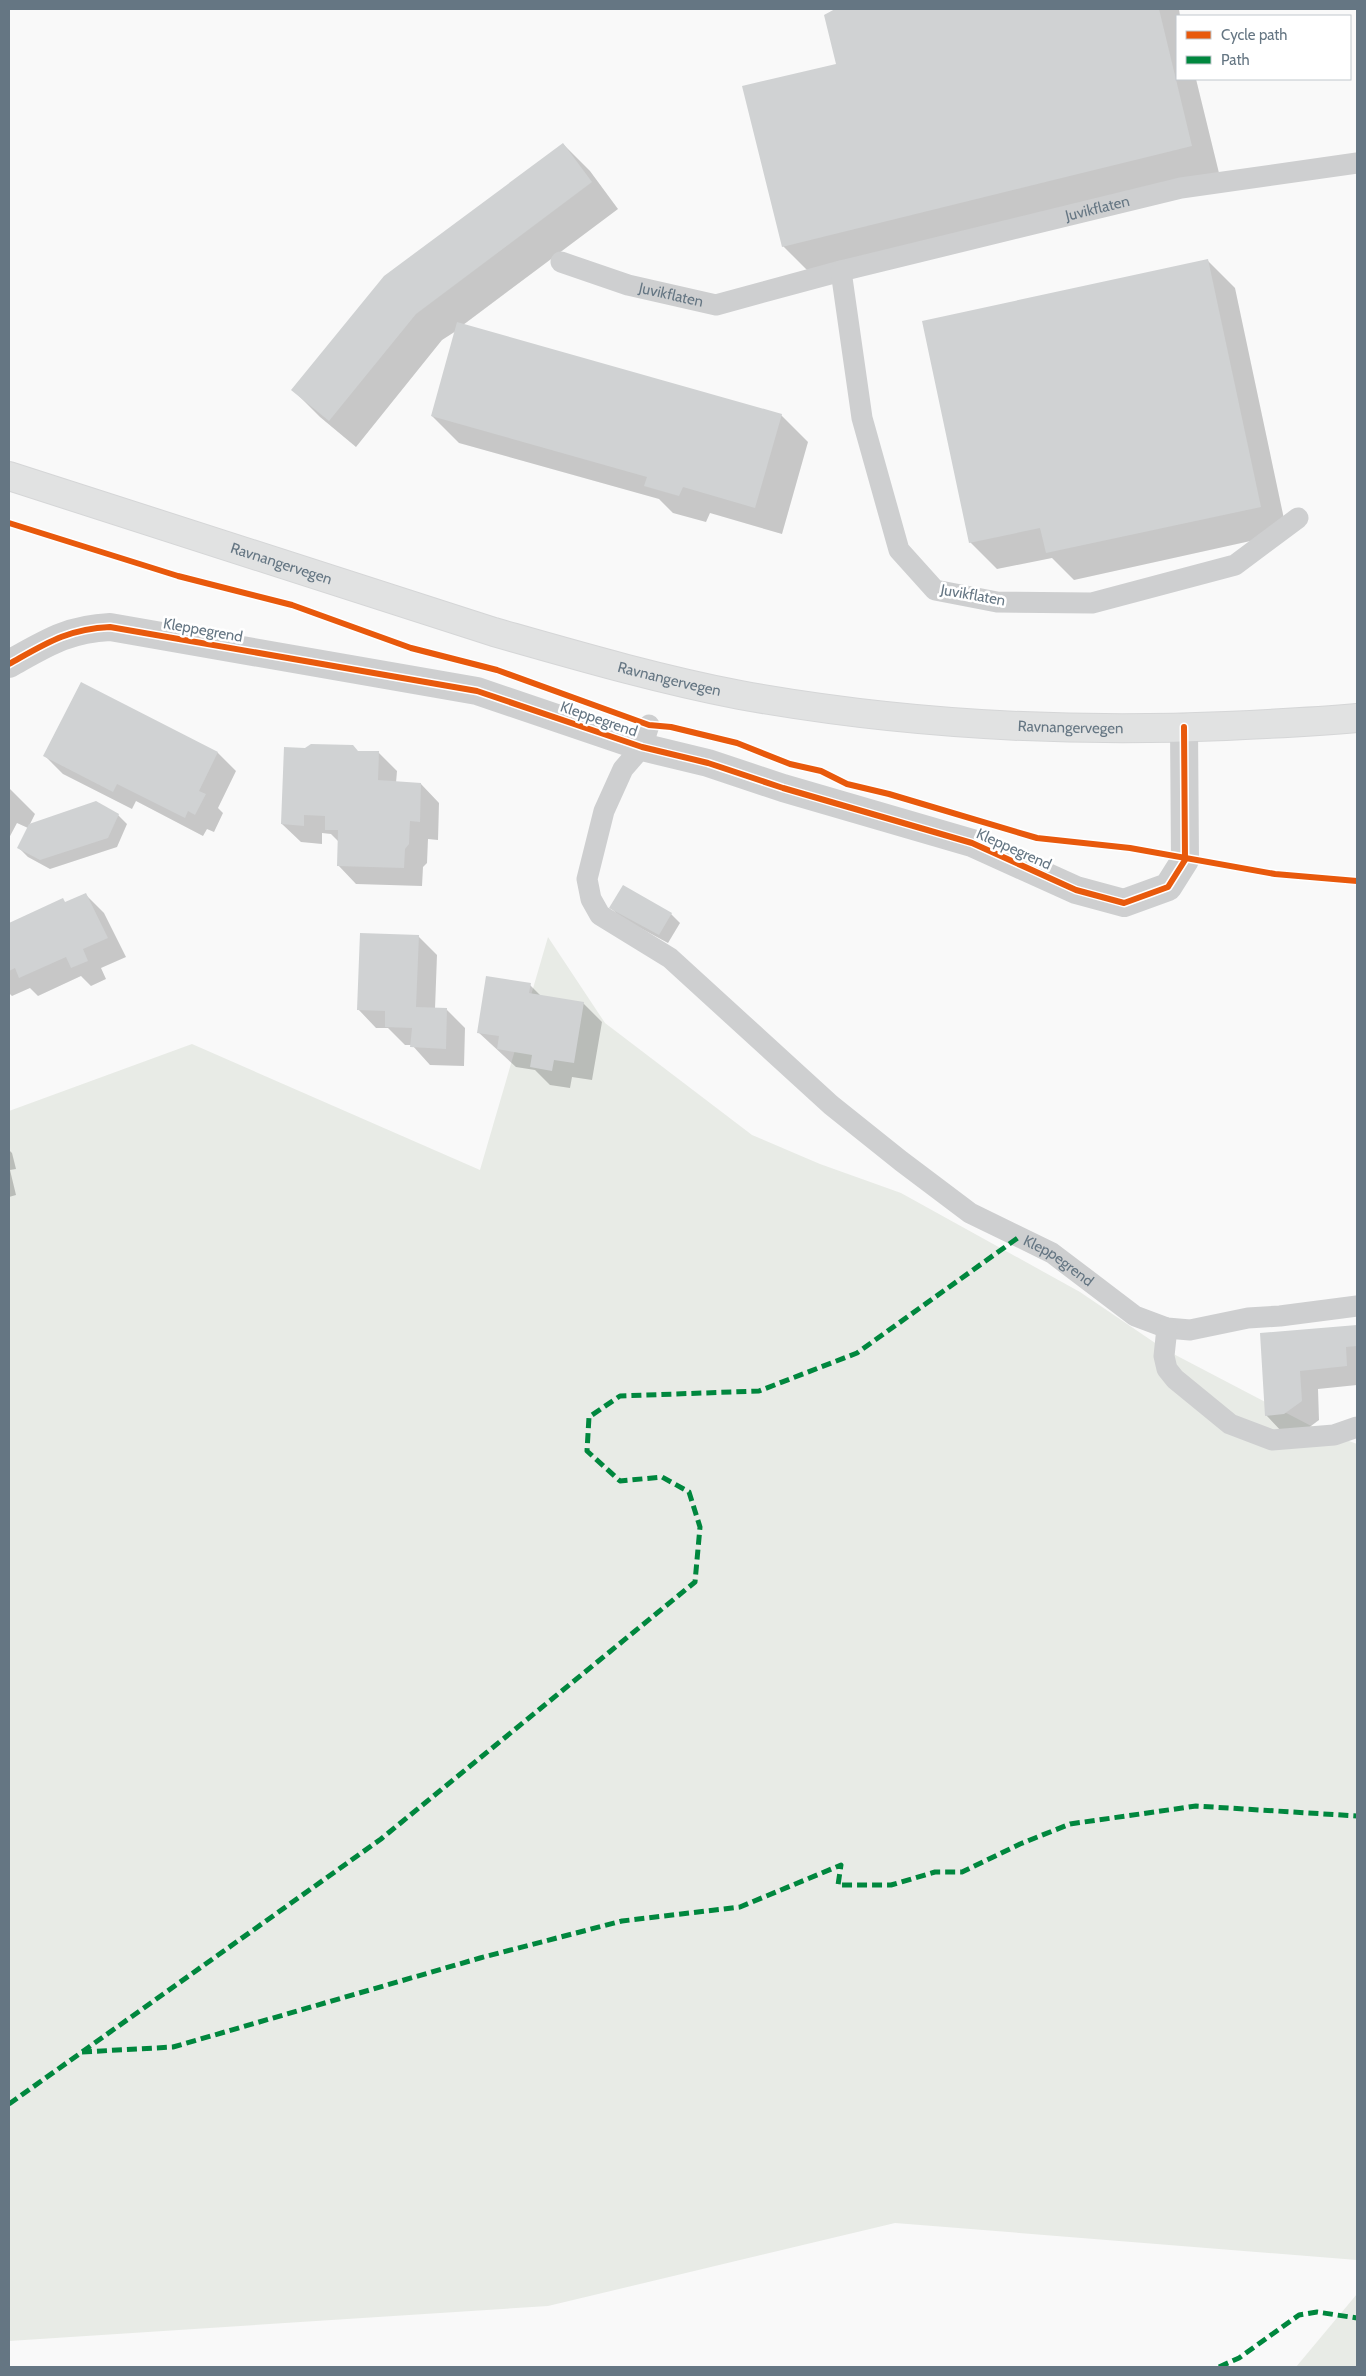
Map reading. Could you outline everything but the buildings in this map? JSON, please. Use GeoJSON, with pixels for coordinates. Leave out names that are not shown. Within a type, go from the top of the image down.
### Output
{"type":"FeatureCollection","features":[{"type":"Feature","properties":{"kind":"main road","name":"Ravnangervegen"},"geometry":{"type":"LineString","coordinates":[[9,476],[494,632],[600,661],[740,695],[913,719],[1011,727],[1184,727],[1318,722],[1357,718]]}},
{"type":"Feature","properties":{"kind":"street","name":"Kleppegrend"},"geometry":{"type":"LineString","coordinates":[[9,664],[62,635],[87,628],[110,627],[477,691],[645,736],[708,762],[783,788],[972,843],[1076,890],[1124,903],[1168,887],[1185,860],[1184,727]]}},
{"type":"Feature","properties":{"kind":"lane","name":"Juvikflaten"},"geometry":{"type":"LineString","coordinates":[[561,262],[628,285],[716,305],[841,272],[1181,188],[1357,163]]}},
{"type":"Feature","properties":{"kind":"lane","name":"Juvikflaten"},"geometry":{"type":"LineString","coordinates":[[841,272],[862,418],[899,550],[935,590],[997,602],[1092,603],[1235,565],[1298,518]]}},
{"type":"Feature","properties":{"kind":"lane","name":"Kleppegrend"},"geometry":{"type":"LineString","coordinates":[[645,736],[623,769],[604,811],[587,879],[592,899],[600,915],[670,958],[832,1104],[970,1213],[1052,1253],[1135,1316],[1167,1328],[1190,1330],[1248,1318],[1280,1316],[1357,1306]]}},
{"type":"Feature","properties":{"kind":"lane"},"geometry":{"type":"LineString","coordinates":[[1167,1328],[1164,1356],[1168,1368],[1175,1379],[1230,1424],[1272,1440],[1334,1435],[1357,1427]]}},
{"type":"Feature","properties":{"kind":"shaded area"},"geometry":{"type":"Polygon","coordinates":[[[548,937],[605,1023],[752,1135],[820,1164],[901,1193],[1080,1292],[1164,1349],[1317,1429],[1357,1444],[1357,2260],[895,2223],[548,2306],[9,2341],[9,1111],[192,1044],[480,1170],[548,937]]]}},
{"type":"Feature","properties":{"kind":"shaded area"},"geometry":{"type":"Polygon","coordinates":[[[1357,2294],[1357,2367],[1296,2367],[1357,2294]]]}},
{"type":"Feature","properties":{"kind":"marked path"},"geometry":{"type":"LineString","coordinates":[[9,2104],[381,1839],[695,1582],[700,1527],[689,1492],[662,1477],[620,1481],[587,1451],[589,1417],[620,1396],[759,1391],[857,1353],[1019,1237]]}},
{"type":"Feature","properties":{"kind":"marked path"},"geometry":{"type":"LineString","coordinates":[[82,2052],[173,2047],[480,1958],[622,1921],[740,1907],[841,1865],[838,1885],[891,1885],[935,1872],[962,1872],[1020,1844],[1070,1824],[1196,1806],[1357,1816]]}},
{"type":"Feature","properties":{"kind":"marked path"},"geometry":{"type":"LineString","coordinates":[[1219,2367],[1239,2358],[1299,2315],[1317,2312],[1357,2318]]}},
{"type":"Feature","properties":{"kind":"cycle path"},"geometry":{"type":"LineString","coordinates":[[9,523],[178,576],[292,605],[411,648],[497,670],[649,725],[671,727],[737,743],[790,764],[821,771],[847,784],[889,794],[1037,838],[1130,848],[1275,874],[1357,881]]}},
{"type":"Feature","properties":{"kind":"cycle path"},"geometry":{"type":"LineString","coordinates":[[9,664],[45,644],[69,634],[95,628],[110,627],[477,691],[642,747],[708,763],[783,788],[972,843],[1076,890],[1124,903],[1168,887],[1185,860],[1184,727]]}}]}
